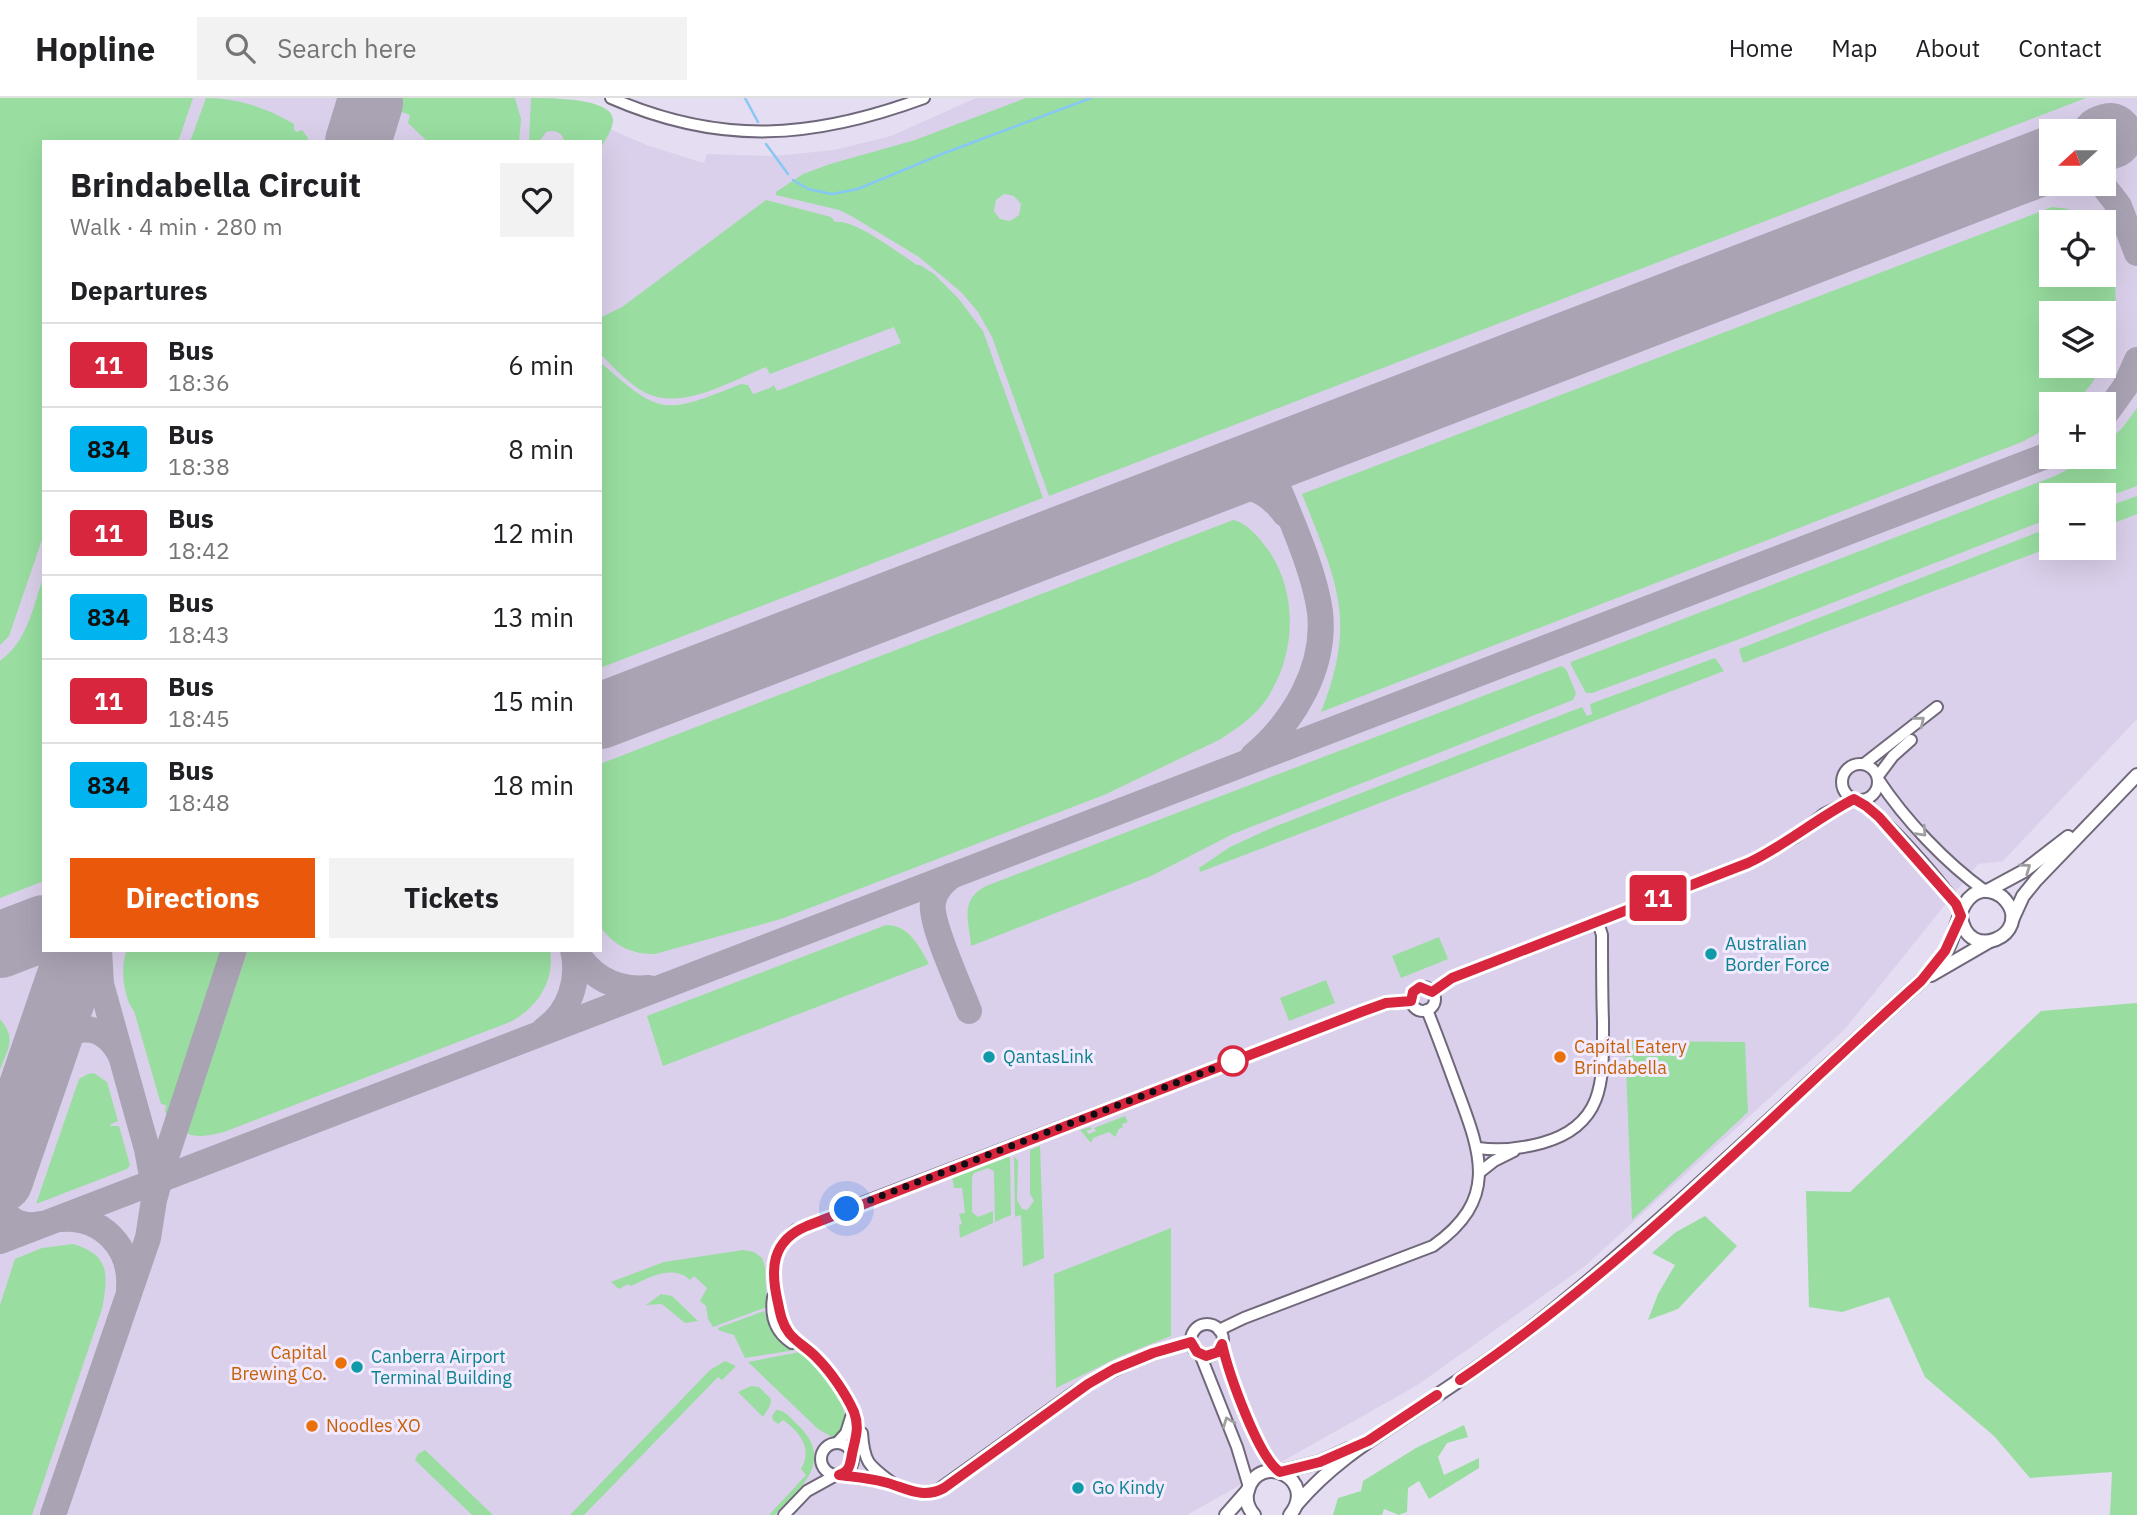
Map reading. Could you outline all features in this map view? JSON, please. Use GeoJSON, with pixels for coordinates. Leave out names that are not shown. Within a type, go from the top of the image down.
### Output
{"type":"FeatureCollection","features":[{"type":"Feature","properties":{"kind":"main road"},"geometry":{"type":"LineString","coordinates":[[1921,981],[2003,936],[2027,890],[2137,775]]}},
{"type":"Feature","properties":{"kind":"main road"},"geometry":{"type":"LineString","coordinates":[[1294,1509],[1323,1475],[1368,1441],[1483,1364],[1577,1291],[1684,1198],[1921,981],[1945,951],[1967,899],[2031,865],[2114,798]]}},
{"type":"Feature","properties":{"kind":"main road"},"geometry":{"type":"LineString","coordinates":[[1986,891],[2000,895],[2007,901],[2012,914],[2011,923]]}},
{"type":"Feature","properties":{"kind":"main road"},"geometry":{"type":"LineString","coordinates":[[1961,915],[1963,927],[1969,935],[1988,942]]}},
{"type":"Feature","properties":{"kind":"main road"},"geometry":{"type":"LineString","coordinates":[[1226,1515],[1260,1474],[1320,1462],[1368,1441]]}},
{"type":"Feature","properties":{"kind":"main road"},"geometry":{"type":"LineString","coordinates":[[1279,1472],[1289,1477],[1295,1485],[1298,1494],[1294,1509]]}},
{"type":"Feature","properties":{"kind":"main road"},"geometry":{"type":"LineString","coordinates":[[1248,1488],[1248,1505],[1254,1515]]}},
{"type":"Feature","properties":{"kind":"street"},"geometry":{"type":"LineString","coordinates":[[611,98],[687,123],[768,132],[810,129],[848,122],[924,98]]}},
{"type":"Feature","properties":{"kind":"street"},"geometry":{"type":"LineString","coordinates":[[1937,707],[1864,764],[1847,769],[1842,779],[1843,789],[1879,817],[1947,891],[1961,915]]}},
{"type":"Feature","properties":{"kind":"street"},"geometry":{"type":"LineString","coordinates":[[1432,992],[1452,978],[1748,863],[1786,842],[1824,814],[1873,795],[1879,785],[1878,777],[1889,761],[1911,740]]}},
{"type":"Feature","properties":{"kind":"street"},"geometry":{"type":"LineString","coordinates":[[1864,764],[1874,769],[1894,802],[1959,872],[1986,891]]}},
{"type":"Feature","properties":{"kind":"street"},"geometry":{"type":"LineString","coordinates":[[1824,814],[1843,789]]}},
{"type":"Feature","properties":{"kind":"street"},"geometry":{"type":"LineString","coordinates":[[1480,1172],[1501,1157],[1558,1138],[1575,1127],[1587,1115],[1600,1088],[1603,1073],[1602,935],[1598,922]]}},
{"type":"Feature","properties":{"kind":"street"},"geometry":{"type":"LineString","coordinates":[[1427,1010],[1416,1009],[1411,1001],[1413,992],[1420,987],[1432,992]]}},
{"type":"Feature","properties":{"kind":"street"},"geometry":{"type":"LineString","coordinates":[[1427,1010],[1434,1002],[1432,992]]}},
{"type":"Feature","properties":{"kind":"street"},"geometry":{"type":"LineString","coordinates":[[896,1486],[872,1468],[865,1458],[861,1429],[852,1408],[820,1361],[807,1350],[789,1342],[776,1328],[772,1311],[775,1258],[787,1237],[796,1230],[1361,1012],[1386,1003],[1411,1001]]}},
{"type":"Feature","properties":{"kind":"street"},"geometry":{"type":"LineString","coordinates":[[1219,1330],[1433,1245],[1453,1231],[1464,1218],[1472,1205],[1480,1172],[1478,1148],[1427,1010]]}},
{"type":"Feature","properties":{"kind":"street"},"geometry":{"type":"LineString","coordinates":[[1478,1148],[1520,1149]]}},
{"type":"Feature","properties":{"kind":"street"},"geometry":{"type":"LineString","coordinates":[[1248,1488],[1237,1447],[1200,1354],[1191,1342],[1192,1334],[1201,1325],[1213,1325],[1219,1330],[1226,1360],[1255,1435],[1263,1452],[1279,1472]]}},
{"type":"Feature","properties":{"kind":"street"},"geometry":{"type":"LineString","coordinates":[[821,1460],[825,1469],[837,1475],[884,1482],[922,1493],[937,1491],[1092,1381],[1153,1353],[1191,1342]]}},
{"type":"Feature","properties":{"kind":"street"},"geometry":{"type":"LineString","coordinates":[[1200,1354],[1212,1355],[1218,1352],[1222,1344]]}},
{"type":"Feature","properties":{"kind":"street"},"geometry":{"type":"LineString","coordinates":[[807,1491],[825,1448],[837,1443],[848,1430],[852,1408]]}},
{"type":"Feature","properties":{"kind":"street"},"geometry":{"type":"LineString","coordinates":[[784,1515],[807,1491],[849,1469],[857,1426],[852,1408]]}},
{"type":"Feature","properties":{"kind":"street"},"geometry":{"type":"LineString","coordinates":[[837,1443],[846,1446],[861,1469],[884,1482]]}},
{"type":"Feature","properties":{"kind":"shaded area"},"geometry":{"type":"Polygon","coordinates":[[[0,98],[555,98],[596,123],[649,146],[704,163],[707,154],[774,156],[834,150],[891,136],[976,98],[2137,98],[2137,719],[2003,861],[1978,864],[1845,1029],[1585,1266],[1416,1386],[1187,1515],[0,1515],[0,98]]]}},
{"type":"Feature","properties":{"kind":"green space"},"geometry":{"type":"Polygon","coordinates":[[[0,98],[193,98],[179,140],[42,140],[42,540],[9,636],[0,645],[0,98]]]}},
{"type":"Feature","properties":{"kind":"green space"},"geometry":{"type":"Polygon","coordinates":[[[206,98],[241,102],[274,113],[294,124],[294,130],[302,130],[308,138],[308,140],[191,140],[206,98]]]}},
{"type":"Feature","properties":{"kind":"green space"},"geometry":{"type":"Polygon","coordinates":[[[363,98],[515,98],[521,119],[519,140],[426,140],[408,123],[410,115],[363,98]]]}},
{"type":"Feature","properties":{"kind":"green space"},"geometry":{"type":"Polygon","coordinates":[[[531,98],[592,103],[603,107],[613,120],[602,146],[602,140],[564,140],[555,131],[546,132],[540,140],[529,140],[531,98]]]}},
{"type":"Feature","properties":{"kind":"green space"},"geometry":{"type":"Polygon","coordinates":[[[1026,98],[2086,98],[1049,496],[992,337],[978,312],[961,292],[919,257],[853,217],[839,210],[776,195],[776,192],[803,174],[915,140],[1026,98]],[[1004,194],[996,200],[994,211],[1000,219],[1010,221],[1019,215],[1021,204],[1014,196],[1004,194]]]}},
{"type":"Feature","properties":{"kind":"green space"},"geometry":{"type":"Polygon","coordinates":[[[766,200],[853,225],[934,274],[958,298],[983,331],[1043,498],[602,667],[602,364],[652,401],[679,405],[741,384],[748,385],[753,394],[774,385],[777,391],[901,343],[894,327],[770,374],[766,367],[707,392],[660,398],[640,390],[602,356],[602,317],[622,307],[766,200]]]}},
{"type":"Feature","properties":{"kind":"green space"},"geometry":{"type":"Polygon","coordinates":[[[2052,207],[2070,210],[2044,210],[2052,207]]]}},
{"type":"Feature","properties":{"kind":"green space"},"geometry":{"type":"Polygon","coordinates":[[[2039,212],[2039,287],[2115,287],[2116,301],[2039,301],[2039,378],[2095,378],[2085,392],[2039,392],[2039,433],[2022,442],[1321,712],[1338,651],[1338,600],[1325,552],[1302,494],[2039,212]]]}},
{"type":"Feature","properties":{"kind":"green space"},"geometry":{"type":"Polygon","coordinates":[[[2137,408],[2137,486],[2116,494],[2116,483],[2039,483],[2039,523],[1737,640],[1592,693],[1586,693],[1571,665],[1571,662],[2068,469],[2116,469],[2116,434],[2137,408]]]}},
{"type":"Feature","properties":{"kind":"green space"},"geometry":{"type":"Polygon","coordinates":[[[2137,496],[2137,514],[2116,522],[2116,504],[2137,496]]]}},
{"type":"Feature","properties":{"kind":"green space"},"geometry":{"type":"Polygon","coordinates":[[[1233,520],[1249,528],[1269,551],[1286,589],[1290,632],[1280,673],[1259,709],[1221,739],[1104,795],[781,919],[655,954],[639,953],[625,948],[602,929],[602,763],[1233,520]]]}},
{"type":"Feature","properties":{"kind":"green space"},"geometry":{"type":"Polygon","coordinates":[[[2039,532],[2039,552],[1743,663],[1739,649],[2039,532]]]}},
{"type":"Feature","properties":{"kind":"green space"},"geometry":{"type":"Polygon","coordinates":[[[42,582],[42,882],[0,898],[0,661],[17,643],[33,611],[42,582]]]}},
{"type":"Feature","properties":{"kind":"green space"},"geometry":{"type":"Polygon","coordinates":[[[1715,658],[1724,671],[1200,872],[1199,868],[1230,847],[1269,829],[1582,707],[1587,716],[1592,714],[1590,704],[1715,658]]]}},
{"type":"Feature","properties":{"kind":"green space"},"geometry":{"type":"Polygon","coordinates":[[[1561,666],[1566,669],[1576,693],[1573,700],[1233,834],[1151,876],[971,946],[969,904],[986,886],[1561,666]]]}},
{"type":"Feature","properties":{"kind":"green space"},"geometry":{"type":"Polygon","coordinates":[[[886,925],[907,933],[929,964],[663,1066],[647,1016],[886,925]]]}},
{"type":"Feature","properties":{"kind":"green space"},"geometry":{"type":"Polygon","coordinates":[[[1439,937],[1448,959],[1401,978],[1392,956],[1439,937]]]}},
{"type":"Feature","properties":{"kind":"green space"},"geometry":{"type":"Polygon","coordinates":[[[126,952],[225,952],[168,1117],[165,1112],[166,1105],[161,1104],[134,1011],[127,998],[124,982],[126,952]]]}},
{"type":"Feature","properties":{"kind":"green space"},"geometry":{"type":"Polygon","coordinates":[[[247,952],[550,952],[550,973],[542,993],[536,1002],[510,1022],[224,1132],[192,1135],[188,1134],[188,1127],[247,952]]]}},
{"type":"Feature","properties":{"kind":"green space"},"geometry":{"type":"Polygon","coordinates":[[[1326,980],[1335,1003],[1289,1021],[1280,998],[1326,980]]]}},
{"type":"Feature","properties":{"kind":"green space"},"geometry":{"type":"Polygon","coordinates":[[[2137,1003],[2137,1515],[2110,1515],[2112,1472],[2030,1478],[1994,1436],[1925,1377],[1889,1297],[1842,1312],[1809,1307],[1806,1191],[1850,1192],[2041,1011],[2137,1003]]]}},
{"type":"Feature","properties":{"kind":"green space"},"geometry":{"type":"Polygon","coordinates":[[[0,1019],[10,1038],[0,1070],[0,1019]]]}},
{"type":"Feature","properties":{"kind":"green space"},"geometry":{"type":"Polygon","coordinates":[[[1625,1041],[1745,1042],[1748,1112],[1632,1220],[1625,1041]]]}},
{"type":"Feature","properties":{"kind":"green space"},"geometry":{"type":"Polygon","coordinates":[[[94,1073],[107,1082],[118,1121],[110,1126],[119,1126],[130,1165],[127,1169],[36,1204],[79,1079],[94,1073]]]}},
{"type":"Feature","properties":{"kind":"green space"},"geometry":{"type":"Polygon","coordinates":[[[1125,1116],[1128,1122],[1122,1124],[1123,1127],[1115,1137],[1109,1132],[1093,1138],[1091,1143],[1080,1130],[1091,1127],[1092,1129],[1086,1131],[1089,1134],[1096,1131],[1094,1128],[1125,1116]]]}},
{"type":"Feature","properties":{"kind":"green space"},"geometry":{"type":"Polygon","coordinates":[[[1040,1146],[1044,1258],[1023,1267],[1021,1215],[1015,1217],[1014,1156],[1018,1161],[1017,1200],[1022,1209],[1027,1210],[1034,1201],[1030,1194],[1030,1150],[1040,1146]]]}},
{"type":"Feature","properties":{"kind":"green space"},"geometry":{"type":"Polygon","coordinates":[[[1007,1156],[1010,1158],[1011,1215],[995,1222],[994,1171],[988,1168],[974,1173],[972,1212],[978,1217],[993,1211],[993,1223],[960,1238],[959,1225],[962,1224],[959,1214],[965,1213],[962,1188],[954,1188],[952,1177],[998,1159],[1000,1161],[1007,1156]]]}},
{"type":"Feature","properties":{"kind":"green space"},"geometry":{"type":"Polygon","coordinates":[[[1705,1216],[1737,1246],[1678,1309],[1648,1320],[1658,1294],[1675,1265],[1652,1253],[1676,1232],[1705,1216]]]}},
{"type":"Feature","properties":{"kind":"green space"},"geometry":{"type":"Polygon","coordinates":[[[1171,1228],[1171,1336],[1121,1356],[1056,1388],[1054,1274],[1171,1228]]]}},
{"type":"Feature","properties":{"kind":"green space"},"geometry":{"type":"Polygon","coordinates":[[[73,1244],[94,1254],[104,1268],[102,1309],[32,1515],[0,1515],[0,1305],[15,1259],[42,1248],[73,1244]]]}},
{"type":"Feature","properties":{"kind":"green space"},"geometry":{"type":"Polygon","coordinates":[[[743,1250],[754,1252],[762,1258],[767,1307],[713,1327],[708,1319],[706,1306],[700,1301],[707,1288],[694,1276],[690,1280],[684,1275],[669,1272],[619,1289],[611,1282],[664,1262],[743,1250]]]}},
{"type":"Feature","properties":{"kind":"green space"},"geometry":{"type":"Polygon","coordinates":[[[661,1294],[672,1296],[698,1321],[685,1323],[662,1304],[646,1305],[661,1294]]]}},
{"type":"Feature","properties":{"kind":"green space"},"geometry":{"type":"Polygon","coordinates":[[[764,1311],[775,1334],[796,1350],[745,1358],[734,1335],[718,1328],[764,1311]]]}},
{"type":"Feature","properties":{"kind":"green space"},"geometry":{"type":"Polygon","coordinates":[[[800,1352],[827,1379],[841,1403],[843,1426],[837,1436],[832,1437],[818,1429],[748,1362],[800,1352]]]}},
{"type":"Feature","properties":{"kind":"green space"},"geometry":{"type":"Polygon","coordinates":[[[725,1361],[736,1366],[722,1380],[718,1377],[584,1515],[570,1515],[710,1370],[725,1361]]]}},
{"type":"Feature","properties":{"kind":"green space"},"geometry":{"type":"Polygon","coordinates":[[[751,1386],[759,1387],[771,1399],[763,1417],[738,1392],[751,1386]]]}},
{"type":"Feature","properties":{"kind":"green space"},"geometry":{"type":"Polygon","coordinates":[[[776,1410],[788,1415],[809,1438],[814,1450],[814,1462],[795,1495],[775,1515],[769,1515],[806,1475],[801,1469],[806,1455],[803,1442],[795,1430],[783,1420],[778,1424],[773,1420],[772,1416],[776,1410]]]}},
{"type":"Feature","properties":{"kind":"green space"},"geometry":{"type":"Polygon","coordinates":[[[1464,1425],[1468,1437],[1447,1443],[1438,1457],[1444,1475],[1479,1458],[1479,1468],[1429,1499],[1419,1481],[1408,1488],[1407,1512],[1399,1515],[1384,1509],[1382,1515],[1333,1515],[1338,1498],[1361,1491],[1363,1481],[1416,1448],[1464,1425]]]}},
{"type":"Feature","properties":{"kind":"green space"},"geometry":{"type":"Polygon","coordinates":[[[425,1450],[493,1515],[472,1515],[415,1460],[418,1454],[425,1450]]]}},
{"type":"Feature","properties":{"kind":"waterway"},"geometry":{"type":"LineString","coordinates":[[745,98],[758,122]]}},
{"type":"Feature","properties":{"kind":"waterway"},"geometry":{"type":"LineString","coordinates":[[793,180],[808,189],[832,194],[858,189],[1091,98]]}},
{"type":"Feature","properties":{"kind":"waterway"},"geometry":{"type":"LineString","coordinates":[[766,144],[788,174]]}},
{"type":"Feature","properties":{"kind":"taxiway"},"geometry":{"type":"LineString","coordinates":[[2028,169],[2039,167]]}},
{"type":"Feature","properties":{"kind":"taxiway"},"geometry":{"type":"LineString","coordinates":[[2111,196],[2119,206],[2137,253]]}},
{"type":"Feature","properties":{"kind":"taxiway"},"geometry":{"type":"LineString","coordinates":[[2116,399],[2125,387],[2137,360]]}},
{"type":"Feature","properties":{"kind":"taxiway"},"geometry":{"type":"LineString","coordinates":[[0,1241],[2039,459]]}},
{"type":"Feature","properties":{"kind":"taxiway"},"geometry":{"type":"LineString","coordinates":[[1253,756],[1282,727],[1304,692],[1318,653],[1321,633],[1320,612],[1312,575],[1267,460]]}},
{"type":"Feature","properties":{"kind":"taxiway"},"geometry":{"type":"LineString","coordinates":[[1203,485],[1226,483],[1248,487],[1269,497],[1285,514]]}},
{"type":"Feature","properties":{"kind":"taxiway"},"geometry":{"type":"LineString","coordinates":[[951,876],[936,894],[933,912],[969,1011]]}},
{"type":"Feature","properties":{"kind":"taxiway"},"geometry":{"type":"LineString","coordinates":[[15,939],[42,940]]}},
{"type":"Feature","properties":{"kind":"taxiway"},"geometry":{"type":"LineString","coordinates":[[74,952],[87,962],[100,982]]}},
{"type":"Feature","properties":{"kind":"taxiway"},"geometry":{"type":"LineString","coordinates":[[99,952],[101,984],[147,1149],[154,1187]]}},
{"type":"Feature","properties":{"kind":"taxiway"},"geometry":{"type":"LineString","coordinates":[[53,1515],[148,1238],[154,1200],[166,1157],[233,952]]}},
{"type":"Feature","properties":{"kind":"taxiway"},"geometry":{"type":"LineString","coordinates":[[545,1029],[561,1014],[571,994],[575,972],[573,952]]}},
{"type":"Feature","properties":{"kind":"taxiway"},"geometry":{"type":"LineString","coordinates":[[576,952],[589,968],[606,981],[626,987],[649,988]]}},
{"type":"Feature","properties":{"kind":"taxiway"},"geometry":{"type":"LineString","coordinates":[[44,1051],[64,1036],[94,1030],[112,1042],[120,1054]]}},
{"type":"Feature","properties":{"kind":"taxiway"},"geometry":{"type":"LineString","coordinates":[[0,1183],[2,1173]]}},
{"type":"Feature","properties":{"kind":"taxiway"},"geometry":{"type":"LineString","coordinates":[[0,1202],[16,1222],[41,1224]]}},
{"type":"Feature","properties":{"kind":"taxiway"},"geometry":{"type":"LineString","coordinates":[[60,1219],[89,1222],[111,1237],[125,1259],[129,1288]]}},
{"type":"Feature","properties":{"kind":"runway"},"geometry":{"type":"LineString","coordinates":[[359,140],[370,103]]}},
{"type":"Feature","properties":{"kind":"runway"},"geometry":{"type":"LineString","coordinates":[[602,715],[2039,164]]}},
{"type":"Feature","properties":{"kind":"runway"},"geometry":{"type":"LineString","coordinates":[[0,945],[42,929]]}},
{"type":"Feature","properties":{"kind":"runway"},"geometry":{"type":"LineString","coordinates":[[0,1180],[78,952]]}},
{"type":"Feature","properties":{"kind":"bus line","name":"11"},"geometry":{"type":"LineString","coordinates":[[1437,1395],[1368,1441],[1320,1462],[1277,1472],[1255,1435],[1222,1344],[1218,1352],[1206,1356],[1197,1352],[1191,1342],[1160,1350],[1100,1376],[944,1488],[928,1494],[920,1493],[884,1482],[839,1475],[847,1471],[852,1463],[857,1436],[855,1416],[845,1395],[820,1361],[789,1333],[784,1324],[774,1288],[775,1258],[780,1246],[796,1230],[1361,1012],[1386,1003],[1411,1001],[1413,992],[1420,987],[1432,992],[1452,978],[1748,863],[1802,832],[1824,814],[1854,799],[1866,806],[1947,891],[1961,913],[1950,943],[1940,959],[1921,981],[1626,1250],[1526,1333],[1460,1380]]}},
{"type":"Feature","properties":{"kind":"place","name":"Australian Border Force"},"geometry":{"type":"Point","coordinates":[1711,954]}},
{"type":"Feature","properties":{"kind":"place","name":"QantasLink"},"geometry":{"type":"Point","coordinates":[989,1057]}},
{"type":"Feature","properties":{"kind":"place","name":"Capital Eatery Brindabella"},"geometry":{"type":"Point","coordinates":[1560,1057]}},
{"type":"Feature","properties":{"kind":"place","name":"Capital Brewing Co."},"geometry":{"type":"Point","coordinates":[341,1363]}},
{"type":"Feature","properties":{"kind":"place","name":"Canberra Airport Terminal Building"},"geometry":{"type":"Point","coordinates":[357,1367]}},
{"type":"Feature","properties":{"kind":"place","name":"Noodles XO"},"geometry":{"type":"Point","coordinates":[312,1426]}},
{"type":"Feature","properties":{"kind":"place","name":"Go Kindy"},"geometry":{"type":"Point","coordinates":[1078,1488]}},
{"type":"Feature","properties":{"kind":"route"},"geometry":{"type":"LineString","coordinates":[[847,1209],[1233,1061]]}}]}
